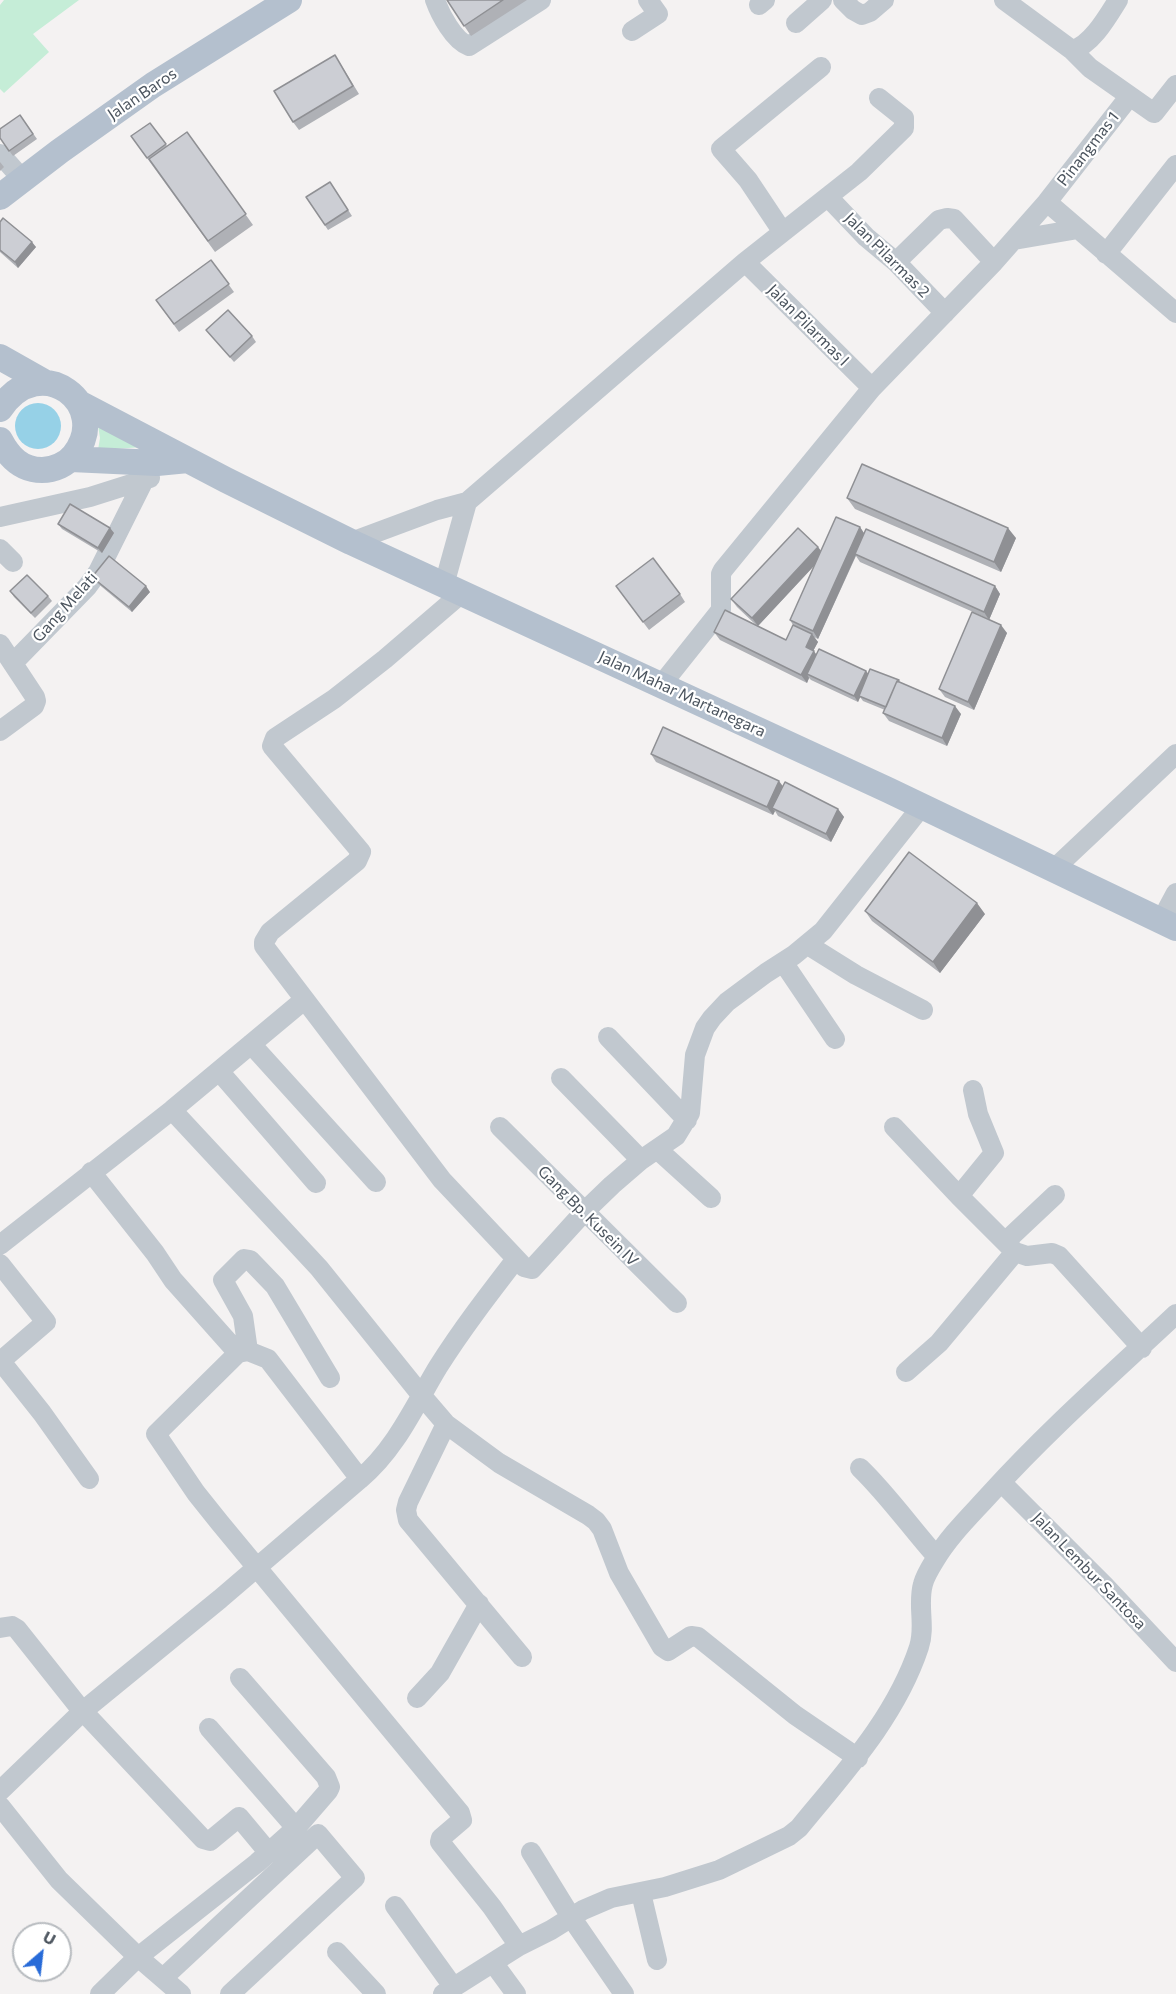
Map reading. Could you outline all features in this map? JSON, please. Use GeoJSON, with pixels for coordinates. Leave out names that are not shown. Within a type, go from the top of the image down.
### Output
{"type":"FeatureCollection","features":[{"type":"Feature","properties":{"kind":"main road","name":"Jalan Baros"},"geometry":{"type":"LineString","coordinates":[[0,197],[153,85],[289,0]]}},
{"type":"Feature","properties":{"kind":"main road"},"geometry":{"type":"LineString","coordinates":[[0,357],[46,382]]}},
{"type":"Feature","properties":{"kind":"main road"},"geometry":{"type":"LineString","coordinates":[[0,409],[15,391],[24,386],[46,382]]}},
{"type":"Feature","properties":{"kind":"main road","name":"Jalan Mahar Martanegara"},"geometry":{"type":"LineString","coordinates":[[46,382],[59,386],[79,403],[351,542],[662,684],[1169,925]]}},
{"type":"Feature","properties":{"kind":"main road"},"geometry":{"type":"LineString","coordinates":[[0,440],[12,467],[48,470],[60,466],[71,459],[80,447],[85,432],[85,417],[79,403]]}},
{"type":"Feature","properties":{"kind":"main road"},"geometry":{"type":"LineString","coordinates":[[71,459],[150,472],[188,460]]}},
{"type":"Feature","properties":{"kind":"street"},"geometry":{"type":"LineString","coordinates":[[435,0],[441,16],[462,43],[469,46],[540,0]]}},
{"type":"Feature","properties":{"kind":"street"},"geometry":{"type":"LineString","coordinates":[[632,31],[658,14],[648,0]]}},
{"type":"Feature","properties":{"kind":"street"},"geometry":{"type":"LineString","coordinates":[[796,23],[822,0]]}},
{"type":"Feature","properties":{"kind":"street"},"geometry":{"type":"LineString","coordinates":[[843,0],[862,15],[870,12],[884,0]]}},
{"type":"Feature","properties":{"kind":"street"},"geometry":{"type":"LineString","coordinates":[[1004,0],[1072,50],[1084,63],[1129,97],[1154,113],[1176,85]]}},
{"type":"Feature","properties":{"kind":"street"},"geometry":{"type":"LineString","coordinates":[[1072,50],[1087,43],[1118,0]]}},
{"type":"Feature","properties":{"kind":"street"},"geometry":{"type":"LineString","coordinates":[[783,231],[748,180],[721,149],[821,67]]}},
{"type":"Feature","properties":{"kind":"street","name":"Pinangmas 1"},"geometry":{"type":"LineString","coordinates":[[662,684],[720,611],[723,570],[872,388],[994,262],[1047,202],[1129,97]]}},
{"type":"Feature","properties":{"kind":"street"},"geometry":{"type":"LineString","coordinates":[[351,542],[437,510],[467,502],[745,262],[859,172],[904,128],[904,118],[879,98]]}},
{"type":"Feature","properties":{"kind":"street"},"geometry":{"type":"LineString","coordinates":[[0,154],[24,180]]}},
{"type":"Feature","properties":{"kind":"street"},"geometry":{"type":"LineString","coordinates":[[1106,254],[1176,165]]}},
{"type":"Feature","properties":{"kind":"street","name":"Jalan Pilarmas 2"},"geometry":{"type":"LineString","coordinates":[[828,197],[866,237],[896,262],[945,314]]}},
{"type":"Feature","properties":{"kind":"street"},"geometry":{"type":"LineString","coordinates":[[1047,202],[1106,254],[1173,306]]}},
{"type":"Feature","properties":{"kind":"street"},"geometry":{"type":"LineString","coordinates":[[896,262],[939,220],[947,218],[954,219],[994,262]]}},
{"type":"Feature","properties":{"kind":"street"},"geometry":{"type":"LineString","coordinates":[[1014,240],[1078,230]]}},
{"type":"Feature","properties":{"kind":"street","name":"Jalan Pilarmas I"},"geometry":{"type":"LineString","coordinates":[[745,262],[872,388]]}},
{"type":"Feature","properties":{"kind":"street"},"geometry":{"type":"LineString","coordinates":[[0,517],[90,497],[150,472]]}},
{"type":"Feature","properties":{"kind":"street","name":"Gang Melati"},"geometry":{"type":"LineString","coordinates":[[13,663],[87,587],[98,572],[150,472]]}},
{"type":"Feature","properties":{"kind":"street"},"geometry":{"type":"LineString","coordinates":[[467,502],[453,589],[377,666],[334,699],[278,734],[273,742],[272,746],[361,852],[357,861],[270,932],[264,942],[266,949],[304,1000],[442,1180],[524,1267],[532,1269],[584,1212],[649,1154],[676,1136],[690,1113],[695,1054],[705,1028],[727,1002],[808,945],[823,931],[922,806]]}},
{"type":"Feature","properties":{"kind":"street"},"geometry":{"type":"LineString","coordinates":[[0,644],[36,701],[34,706],[0,731]]}},
{"type":"Feature","properties":{"kind":"street"},"geometry":{"type":"LineString","coordinates":[[1054,869],[1176,754]]}},
{"type":"Feature","properties":{"kind":"street"},"geometry":{"type":"LineString","coordinates":[[1169,925],[1176,893]]}},
{"type":"Feature","properties":{"kind":"street"},"geometry":{"type":"LineString","coordinates":[[808,945],[856,975],[923,1010]]}},
{"type":"Feature","properties":{"kind":"street"},"geometry":{"type":"LineString","coordinates":[[783,962],[835,1039]]}},
{"type":"Feature","properties":{"kind":"street"},"geometry":{"type":"LineString","coordinates":[[0,1245],[172,1110],[304,1000]]}},
{"type":"Feature","properties":{"kind":"street"},"geometry":{"type":"LineString","coordinates":[[608,1037],[687,1120]]}},
{"type":"Feature","properties":{"kind":"street"},"geometry":{"type":"LineString","coordinates":[[251,1044],[376,1182]]}},
{"type":"Feature","properties":{"kind":"street"},"geometry":{"type":"LineString","coordinates":[[219,1071],[316,1183]]}},
{"type":"Feature","properties":{"kind":"street"},"geometry":{"type":"LineString","coordinates":[[561,1078],[649,1154],[711,1198]]}},
{"type":"Feature","properties":{"kind":"street"},"geometry":{"type":"LineString","coordinates":[[959,1196],[994,1153],[978,1114],[973,1090]]}},
{"type":"Feature","properties":{"kind":"street"},"geometry":{"type":"LineString","coordinates":[[172,1110],[319,1268],[446,1424],[499,1462],[596,1521],[602,1528],[619,1574],[665,1650],[668,1651],[695,1635],[795,1715],[858,1758]]}},
{"type":"Feature","properties":{"kind":"street","name":"Gang Bp. Kusein IV"},"geometry":{"type":"LineString","coordinates":[[500,1127],[677,1303]]}},
{"type":"Feature","properties":{"kind":"street"},"geometry":{"type":"LineString","coordinates":[[894,1127],[1010,1247],[1027,1256],[1052,1253],[1059,1256],[1142,1348]]}},
{"type":"Feature","properties":{"kind":"street"},"geometry":{"type":"LineString","coordinates":[[91,1172],[155,1252],[173,1280],[243,1352],[268,1359],[360,1479]]}},
{"type":"Feature","properties":{"kind":"street"},"geometry":{"type":"LineString","coordinates":[[906,1372],[939,1343],[1010,1247],[1055,1195]]}},
{"type":"Feature","properties":{"kind":"street"},"geometry":{"type":"LineString","coordinates":[[330,1377],[275,1286],[250,1260],[244,1259],[224,1280],[243,1316],[243,1352],[157,1432],[156,1436],[196,1493],[460,1813],[462,1816],[460,1822],[441,1838],[440,1842],[492,1907],[519,1946]]}},
{"type":"Feature","properties":{"kind":"street"},"geometry":{"type":"LineString","coordinates":[[0,1791],[83,1712],[257,1568],[360,1479],[393,1443],[439,1366],[516,1259]]}},
{"type":"Feature","properties":{"kind":"street"},"geometry":{"type":"LineString","coordinates":[[0,1264],[46,1322],[3,1359],[3,1364],[42,1413],[89,1479]]}},
{"type":"Feature","properties":{"kind":"street"},"geometry":{"type":"LineString","coordinates":[[395,1906],[449,1991],[519,1946],[583,1910],[611,1898],[641,1893],[719,1870],[789,1836],[799,1828],[858,1758],[900,1689],[919,1648],[923,1628],[921,1595],[923,1584],[937,1557],[1001,1482],[1077,1406],[1176,1314]]}},
{"type":"Feature","properties":{"kind":"street"},"geometry":{"type":"LineString","coordinates":[[446,1424],[408,1502],[406,1515],[522,1657]]}},
{"type":"Feature","properties":{"kind":"street"},"geometry":{"type":"LineString","coordinates":[[860,1468],[937,1557]]}},
{"type":"Feature","properties":{"kind":"street","name":"Jalan Lembur Santosa"},"geometry":{"type":"LineString","coordinates":[[1001,1482],[1105,1586],[1176,1662]]}},
{"type":"Feature","properties":{"kind":"street"},"geometry":{"type":"LineString","coordinates":[[417,1698],[440,1673],[478,1604]]}},
{"type":"Feature","properties":{"kind":"street"},"geometry":{"type":"LineString","coordinates":[[0,1628],[12,1626],[17,1629],[83,1712],[205,1840],[211,1840],[239,1817],[263,1858],[271,1877]]}},
{"type":"Feature","properties":{"kind":"street"},"geometry":{"type":"LineString","coordinates":[[100,1994],[138,1958],[263,1858],[296,1828],[328,1791],[328,1781],[240,1678]]}},
{"type":"Feature","properties":{"kind":"street"},"geometry":{"type":"LineString","coordinates":[[209,1728],[296,1828]]}},
{"type":"Feature","properties":{"kind":"street"},"geometry":{"type":"LineString","coordinates":[[0,1806],[59,1880],[138,1958],[182,1994]]}},
{"type":"Feature","properties":{"kind":"street"},"geometry":{"type":"LineString","coordinates":[[163,1978],[318,1834],[355,1878],[230,1994]]}},
{"type":"Feature","properties":{"kind":"street"},"geometry":{"type":"LineString","coordinates":[[531,1852],[571,1917],[624,1994]]}},
{"type":"Feature","properties":{"kind":"street"},"geometry":{"type":"LineString","coordinates":[[641,1893],[657,1960]]}},
{"type":"Feature","properties":{"kind":"street"},"geometry":{"type":"LineString","coordinates":[[337,1952],[376,1994]]}},
{"type":"Feature","properties":{"kind":"street"},"geometry":{"type":"LineString","coordinates":[[494,1964],[516,1994]]}},
{"type":"Feature","properties":{"kind":"green space"},"geometry":{"type":"Polygon","coordinates":[[[4,0],[79,0],[33,34],[49,52],[4,93],[0,89],[0,5],[4,0]]]}},
{"type":"Feature","properties":{"kind":"green space"},"geometry":{"type":"Polygon","coordinates":[[[97,419],[143,447],[98,450],[100,438],[97,419]]]}},
{"type":"Feature","properties":{"kind":"water"},"geometry":{"type":"Polygon","coordinates":[[[38,403],[54,410],[61,426],[54,442],[38,449],[22,442],[15,426],[22,410],[38,403]]]}},
{"type":"Feature","properties":{"kind":"building"},"geometry":{"type":"Polygon","coordinates":[[[447,0],[503,0],[464,26],[447,0]]]}},
{"type":"Feature","properties":{"kind":"building"},"geometry":{"type":"Polygon","coordinates":[[[335,55],[353,86],[293,122],[274,91],[335,55]]]}},
{"type":"Feature","properties":{"kind":"building"},"geometry":{"type":"Polygon","coordinates":[[[20,115],[33,134],[9,151],[0,138],[0,129],[20,115]]]}},
{"type":"Feature","properties":{"kind":"building"},"geometry":{"type":"Polygon","coordinates":[[[150,123],[166,144],[147,158],[131,136],[150,123]]]}},
{"type":"Feature","properties":{"kind":"building"},"geometry":{"type":"Polygon","coordinates":[[[187,132],[246,214],[208,241],[149,159],[187,132]]]}},
{"type":"Feature","properties":{"kind":"building"},"geometry":{"type":"Polygon","coordinates":[[[330,182],[348,210],[325,225],[306,197],[330,182]]]}},
{"type":"Feature","properties":{"kind":"building"},"geometry":{"type":"Polygon","coordinates":[[[3,218],[32,242],[15,262],[0,250],[0,222],[3,218]]]}},
{"type":"Feature","properties":{"kind":"building"},"geometry":{"type":"Polygon","coordinates":[[[211,260],[229,284],[174,324],[156,300],[211,260]]]}},
{"type":"Feature","properties":{"kind":"building"},"geometry":{"type":"Polygon","coordinates":[[[228,310],[252,336],[230,357],[206,330],[228,310]]]}},
{"type":"Feature","properties":{"kind":"building"},"geometry":{"type":"Polygon","coordinates":[[[862,464],[1008,528],[994,562],[847,498],[862,464]]]}},
{"type":"Feature","properties":{"kind":"building"},"geometry":{"type":"Polygon","coordinates":[[[70,504],[110,528],[98,548],[58,524],[70,504]]]}},
{"type":"Feature","properties":{"kind":"building"},"geometry":{"type":"Polygon","coordinates":[[[836,517],[860,527],[813,631],[790,620],[836,517]]]}},
{"type":"Feature","properties":{"kind":"building"},"geometry":{"type":"Polygon","coordinates":[[[798,528],[818,547],[752,618],[731,599],[798,528]]]}},
{"type":"Feature","properties":{"kind":"building"},"geometry":{"type":"Polygon","coordinates":[[[866,529],[995,586],[984,612],[855,554],[866,529]]]}},
{"type":"Feature","properties":{"kind":"building"},"geometry":{"type":"Polygon","coordinates":[[[109,556],[146,586],[129,607],[92,577],[109,556]]]}},
{"type":"Feature","properties":{"kind":"building"},"geometry":{"type":"Polygon","coordinates":[[[653,558],[680,594],[643,622],[616,586],[653,558]]]}},
{"type":"Feature","properties":{"kind":"building"},"geometry":{"type":"Polygon","coordinates":[[[27,575],[48,596],[31,613],[10,591],[27,575]]]}},
{"type":"Feature","properties":{"kind":"building"},"geometry":{"type":"Polygon","coordinates":[[[725,610],[786,640],[793,625],[812,634],[806,647],[814,651],[801,675],[714,632],[725,610]]]}},
{"type":"Feature","properties":{"kind":"building"},"geometry":{"type":"Polygon","coordinates":[[[972,612],[1001,625],[968,702],[939,689],[972,612]]]}},
{"type":"Feature","properties":{"kind":"building"},"geometry":{"type":"Polygon","coordinates":[[[819,649],[866,671],[854,696],[807,674],[819,649]]]}},
{"type":"Feature","properties":{"kind":"building"},"geometry":{"type":"Polygon","coordinates":[[[870,669],[899,680],[886,707],[859,696],[870,669]]]}},
{"type":"Feature","properties":{"kind":"building"},"geometry":{"type":"Polygon","coordinates":[[[897,681],[955,706],[942,738],[883,713],[897,681]]]}},
{"type":"Feature","properties":{"kind":"building"},"geometry":{"type":"Polygon","coordinates":[[[663,727],[779,781],[767,807],[651,754],[663,727]]]}},
{"type":"Feature","properties":{"kind":"building"},"geometry":{"type":"Polygon","coordinates":[[[785,782],[838,809],[826,834],[772,808],[785,782]]]}},
{"type":"Feature","properties":{"kind":"building"},"geometry":{"type":"Polygon","coordinates":[[[909,852],[977,903],[933,962],[865,911],[909,852]]]}}]}
